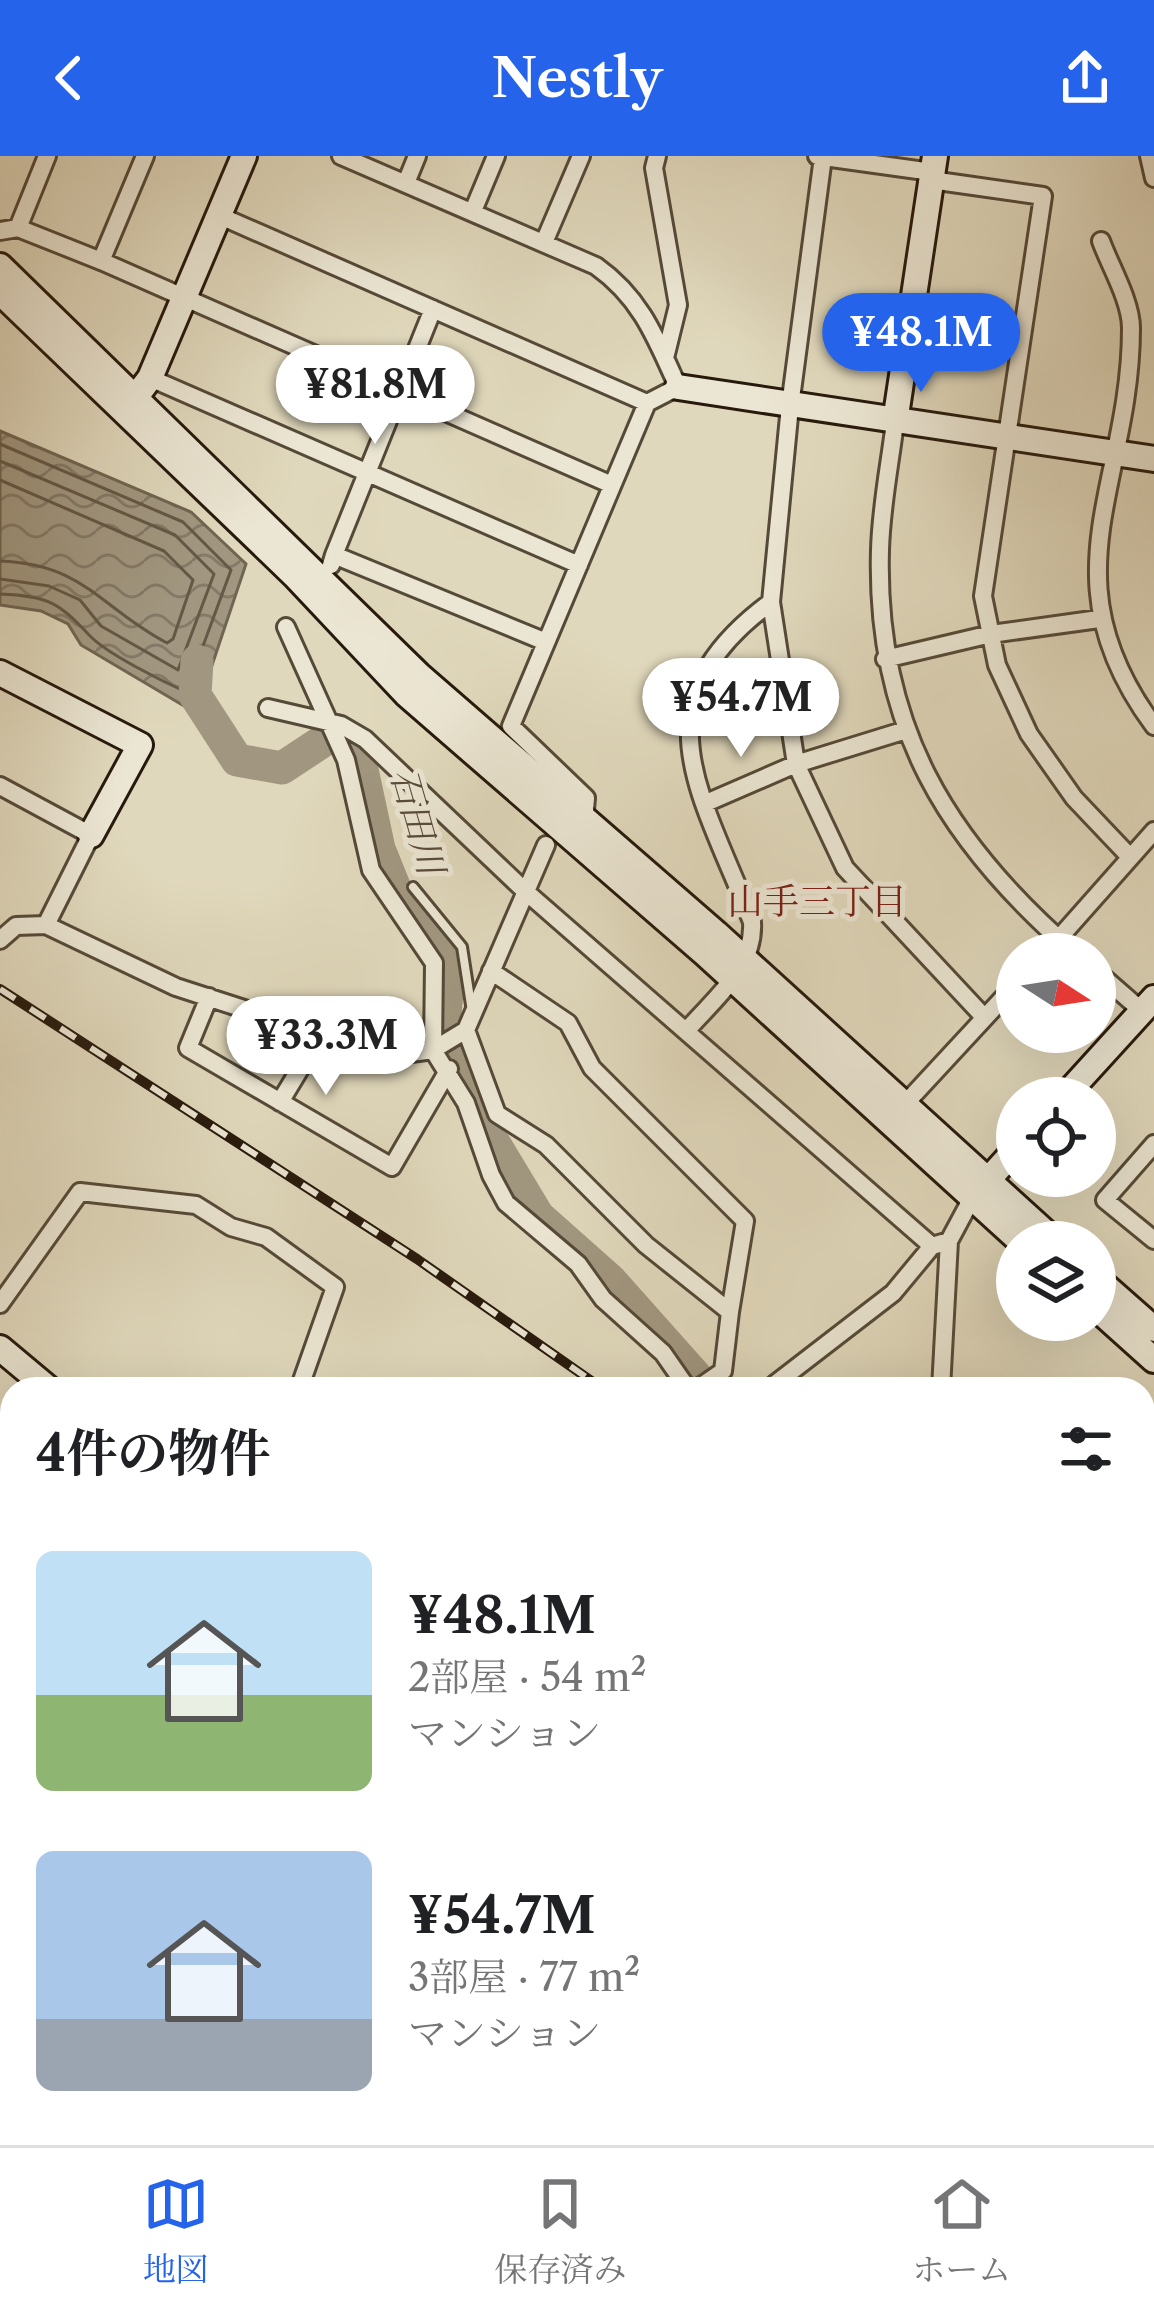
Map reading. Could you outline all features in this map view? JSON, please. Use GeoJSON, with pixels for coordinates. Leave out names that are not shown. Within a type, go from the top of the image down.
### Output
{"type":"FeatureCollection","features":[{"type":"Feature","properties":{"kind":"street"},"geometry":{"type":"LineString","coordinates":[[47,156],[9,230],[101,261],[612,485]]}},
{"type":"Feature","properties":{"kind":"street"},"geometry":{"type":"LineString","coordinates":[[101,261],[145,156]]}},
{"type":"Feature","properties":{"kind":"street"},"geometry":{"type":"LineString","coordinates":[[137,396],[244,156]]}},
{"type":"Feature","properties":{"kind":"street"},"geometry":{"type":"LineString","coordinates":[[340,156],[545,241],[622,284],[658,336],[678,387]]}},
{"type":"Feature","properties":{"kind":"street"},"geometry":{"type":"LineString","coordinates":[[406,183],[417,156]]}},
{"type":"Feature","properties":{"kind":"street"},"geometry":{"type":"LineString","coordinates":[[473,211],[496,156]]}},
{"type":"Feature","properties":{"kind":"street"},"geometry":{"type":"LineString","coordinates":[[545,241],[581,156]]}},
{"type":"Feature","properties":{"kind":"street"},"geometry":{"type":"LineString","coordinates":[[658,156],[654,168],[678,305],[665,358]]}},
{"type":"Feature","properties":{"kind":"street"},"geometry":{"type":"LineString","coordinates":[[1149,156],[1154,178]]}},
{"type":"Feature","properties":{"kind":"street"},"geometry":{"type":"LineString","coordinates":[[984,1017],[844,868],[796,764],[771,602],[820,157],[933,169],[1043,196],[983,596],[997,665],[1029,734],[1074,798],[1130,857]]}},
{"type":"Feature","properties":{"kind":"street"},"geometry":{"type":"LineString","coordinates":[[933,169],[880,548],[885,659],[905,730],[939,805],[971,852],[1053,933]]}},
{"type":"Feature","properties":{"kind":"street"},"geometry":{"type":"LineString","coordinates":[[218,215],[646,403]]}},
{"type":"Feature","properties":{"kind":"street"},"geometry":{"type":"LineString","coordinates":[[1101,241],[1131,324],[1095,562],[1099,619],[1132,697],[1154,726]]}},
{"type":"Feature","properties":{"kind":"street"},"geometry":{"type":"LineString","coordinates":[[0,266],[505,755],[584,820],[980,1190],[1025,1221]]}},
{"type":"Feature","properties":{"kind":"street"},"geometry":{"type":"LineString","coordinates":[[0,292],[137,396],[406,694],[904,1105],[1005,1221]]}},
{"type":"Feature","properties":{"kind":"street"},"geometry":{"type":"LineString","coordinates":[[322,579],[433,309]]}},
{"type":"Feature","properties":{"kind":"street"},"geometry":{"type":"LineString","coordinates":[[584,820],[586,798],[511,726],[646,403],[678,387],[1154,459]]}},
{"type":"Feature","properties":{"kind":"street"},"geometry":{"type":"LineString","coordinates":[[137,396],[368,473],[579,565]]}},
{"type":"Feature","properties":{"kind":"street"},"geometry":{"type":"LineString","coordinates":[[334,555],[546,642]]}},
{"type":"Feature","properties":{"kind":"street"},"geometry":{"type":"LineString","coordinates":[[688,1029],[739,969],[753,942],[752,922],[689,751],[688,716],[698,679],[738,629],[771,602]]}},
{"type":"Feature","properties":{"kind":"street"},"geometry":{"type":"LineString","coordinates":[[885,659],[991,634],[1099,619]]}},
{"type":"Feature","properties":{"kind":"street"},"geometry":{"type":"LineString","coordinates":[[286,627],[332,723],[371,870],[434,963],[433,1050],[466,1103],[506,1202],[578,1264],[603,1299],[683,1377]]}},
{"type":"Feature","properties":{"kind":"street"},"geometry":{"type":"LineString","coordinates":[[0,674],[140,745],[46,926]]}},
{"type":"Feature","properties":{"kind":"street"},"geometry":{"type":"LineString","coordinates":[[268,708],[332,723],[365,739],[524,891],[940,1244],[941,1377]]}},
{"type":"Feature","properties":{"kind":"street"},"geometry":{"type":"LineString","coordinates":[[706,803],[796,764],[905,730]]}},
{"type":"Feature","properties":{"kind":"street"},"geometry":{"type":"LineString","coordinates":[[0,786],[91,835]]}},
{"type":"Feature","properties":{"kind":"street"},"geometry":{"type":"LineString","coordinates":[[1064,933],[1154,831]]}},
{"type":"Feature","properties":{"kind":"street"},"geometry":{"type":"LineString","coordinates":[[0,940],[8,924],[46,926],[209,998],[388,1056],[433,1050],[469,1023],[546,845]]}},
{"type":"Feature","properties":{"kind":"street"},"geometry":{"type":"LineString","coordinates":[[491,971],[568,1023],[592,1068],[745,1221],[723,1371],[713,1377]]}},
{"type":"Feature","properties":{"kind":"street"},"geometry":{"type":"LineString","coordinates":[[1082,1077],[1148,1004],[1116,983]]}},
{"type":"Feature","properties":{"kind":"street"},"geometry":{"type":"LineString","coordinates":[[209,998],[188,1048],[392,1167],[448,1069]]}},
{"type":"Feature","properties":{"kind":"street"},"geometry":{"type":"LineString","coordinates":[[904,1105],[996,1005]]}},
{"type":"Feature","properties":{"kind":"street"},"geometry":{"type":"LineString","coordinates":[[469,1023],[497,1114]]}},
{"type":"Feature","properties":{"kind":"street"},"geometry":{"type":"LineString","coordinates":[[280,1102],[321,1034]]}},
{"type":"Feature","properties":{"kind":"street"},"geometry":{"type":"LineString","coordinates":[[466,1103],[497,1114],[546,1145],[646,1245],[730,1312]]}},
{"type":"Feature","properties":{"kind":"street"},"geometry":{"type":"LineString","coordinates":[[1154,1144],[1105,1200],[1154,1240]]}},
{"type":"Feature","properties":{"kind":"street"},"geometry":{"type":"LineString","coordinates":[[784,1377],[892,1294],[940,1244],[996,1172]]}},
{"type":"Feature","properties":{"kind":"street"},"geometry":{"type":"LineString","coordinates":[[0,1304],[80,1192],[196,1205],[231,1227],[266,1237],[335,1287],[303,1377]]}},
{"type":"Feature","properties":{"kind":"street"},"geometry":{"type":"LineString","coordinates":[[1116,1296],[1154,1330]]}},
{"type":"Feature","properties":{"kind":"street"},"geometry":{"type":"LineString","coordinates":[[1116,1326],[1154,1360]]}},
{"type":"Feature","properties":{"kind":"street"},"geometry":{"type":"LineString","coordinates":[[0,1348],[35,1377]]}},
{"type":"Feature","properties":{"kind":"lane"},"geometry":{"type":"LineString","coordinates":[[413,887],[462,946],[469,1023]]}},
{"type":"Feature","properties":{"kind":"water"},"geometry":{"type":"Polygon","coordinates":[[[0,431],[191,512],[246,564],[196,713],[81,645],[68,624],[41,611],[0,605],[0,431]]]}},
{"type":"Feature","properties":{"kind":"waterway","name":"石田川"},"geometry":{"type":"LineString","coordinates":[[197,661],[195,695],[237,760],[282,768],[332,735],[358,751],[379,849],[400,901],[450,963],[444,1023],[491,1138],[538,1216],[610,1280],[696,1377]]}},
{"type":"Feature","properties":{"kind":"railway"},"geometry":{"type":"LineString","coordinates":[[0,989],[417,1259],[586,1377]]}},
{"type":"Feature","properties":{"kind":"district","name":"山手三丁目"},"geometry":{"type":"Point","coordinates":[817,901]}}]}
